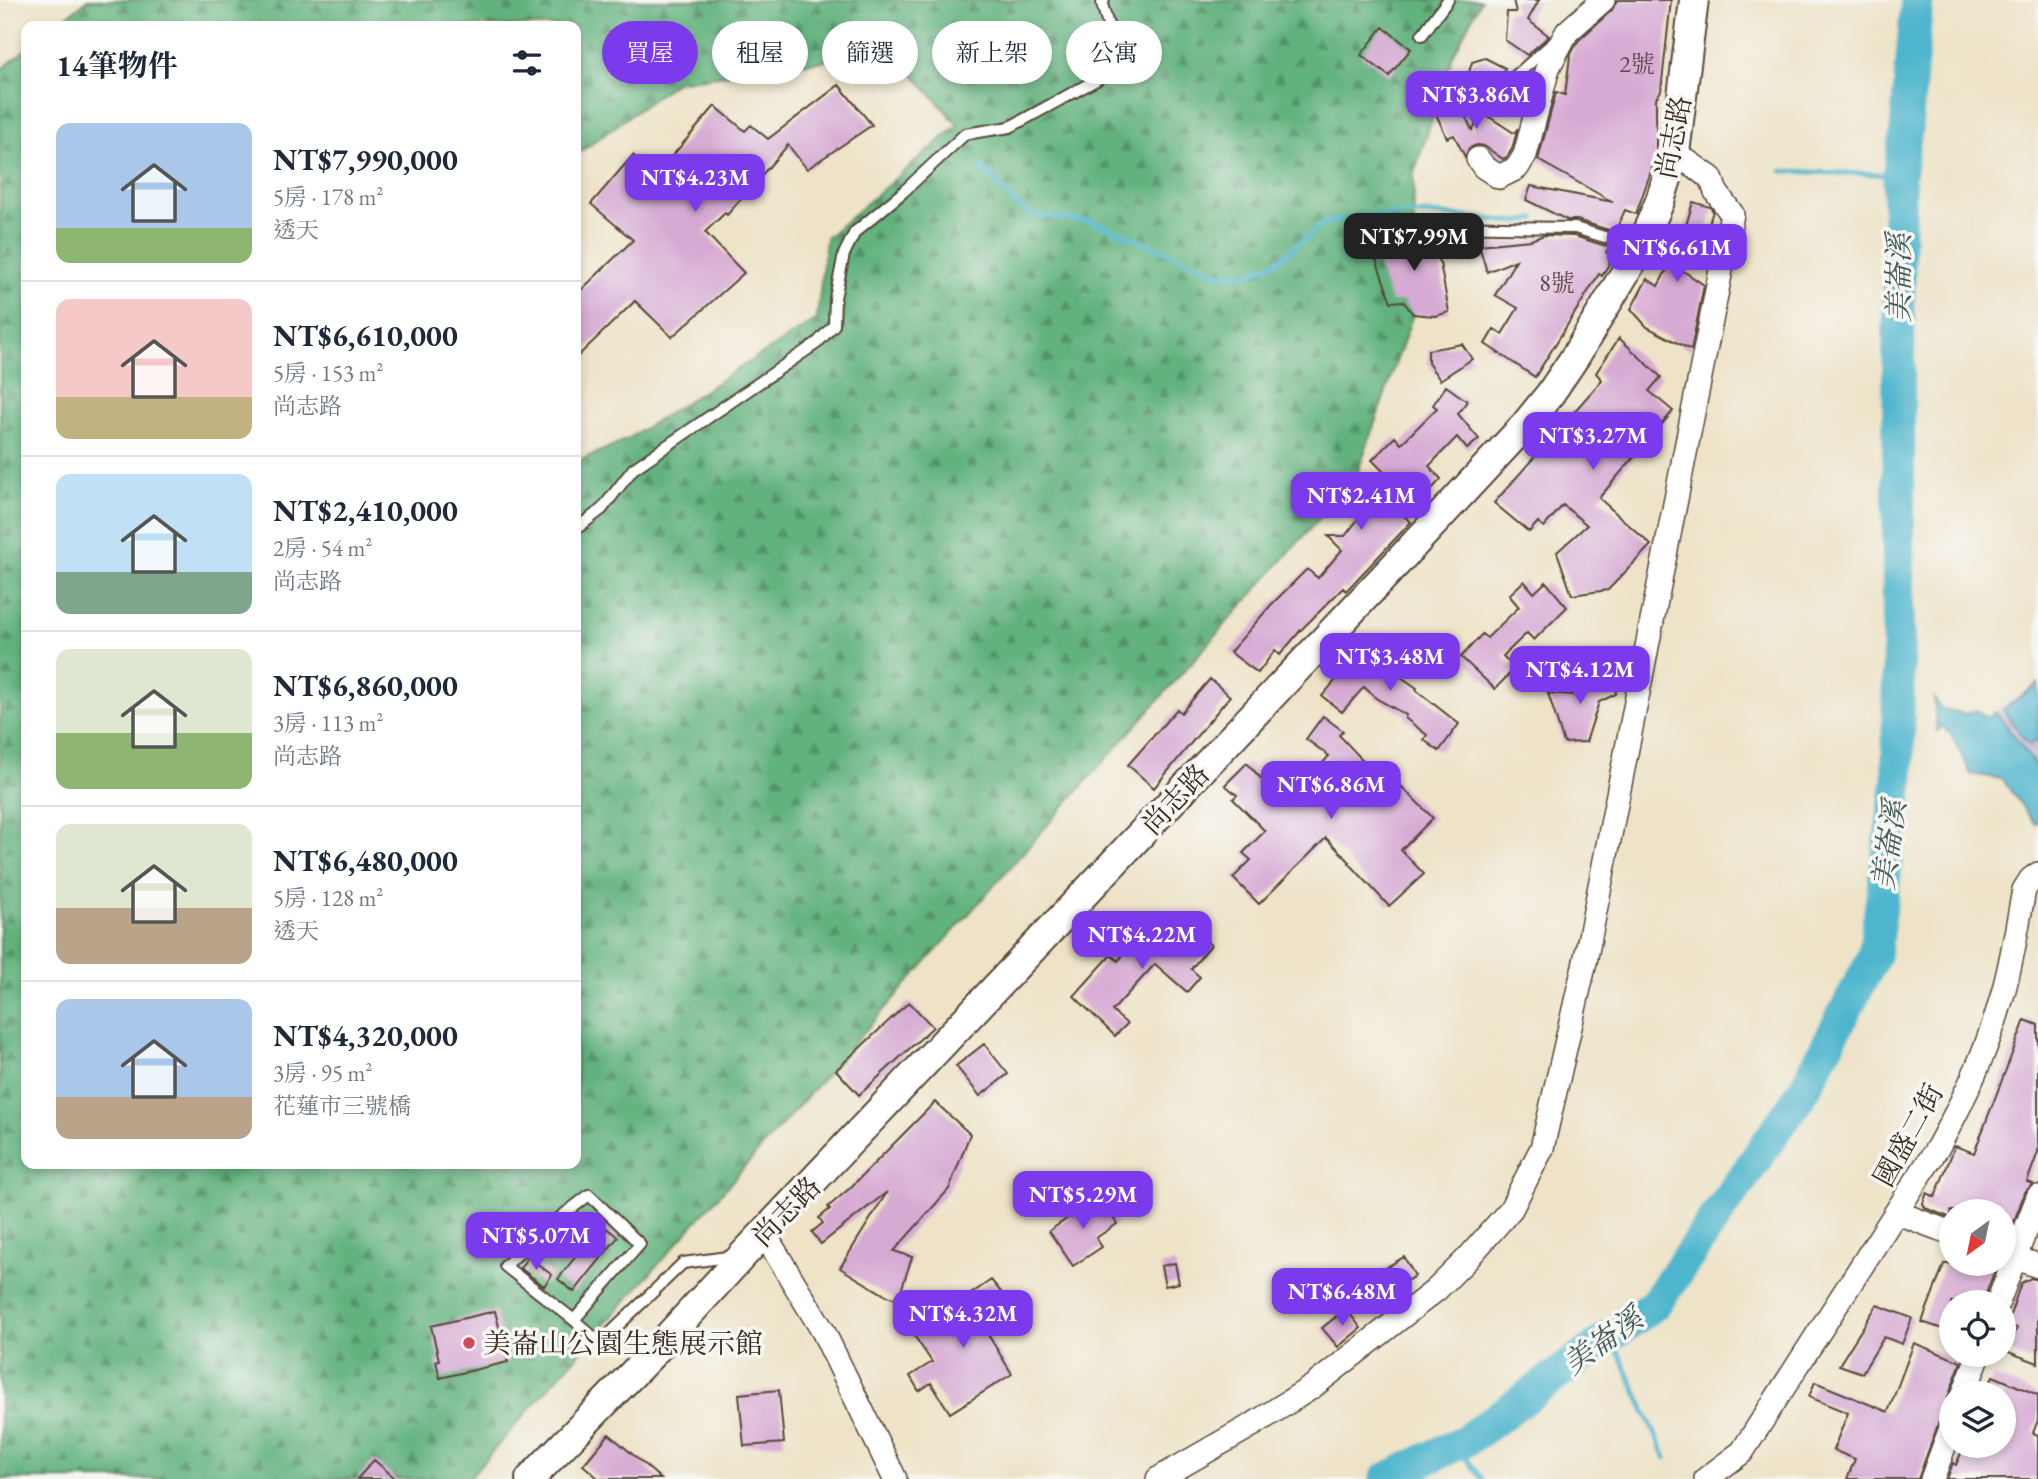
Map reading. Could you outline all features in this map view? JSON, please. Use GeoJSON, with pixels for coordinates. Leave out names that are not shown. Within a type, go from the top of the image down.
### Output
{"type":"FeatureCollection","features":[{"type":"Feature","properties":{"kind":"street"},"geometry":{"type":"LineString","coordinates":[[1478,159],[1484,167],[1499,177],[1517,168],[1525,155],[1548,68],[1567,32],[1604,0]]}},
{"type":"Feature","properties":{"kind":"street","name":"尚志路"},"geometry":{"type":"LineString","coordinates":[[530,1479],[765,1235],[1524,426],[1575,357],[1640,248],[1660,201],[1675,153],[1694,0]]}},
{"type":"Feature","properties":{"kind":"street"},"geometry":{"type":"LineString","coordinates":[[1158,1479],[1312,1387],[1436,1290],[1511,1209],[1542,1148],[1586,962],[1732,214],[1716,192],[1711,178],[1675,153]]}},
{"type":"Feature","properties":{"kind":"street","name":"國盛二街"},"geometry":{"type":"LineString","coordinates":[[1742,1452],[1898,1213],[1950,1125],[1983,1053],[2002,998],[2024,890],[2038,874]]}},
{"type":"Feature","properties":{"kind":"street"},"geometry":{"type":"LineString","coordinates":[[2016,1241],[2038,1197]]}},
{"type":"Feature","properties":{"kind":"street"},"geometry":{"type":"LineString","coordinates":[[1898,1213],[1939,1228]]}},
{"type":"Feature","properties":{"kind":"street"},"geometry":{"type":"LineString","coordinates":[[765,1235],[823,1331],[895,1479]]}},
{"type":"Feature","properties":{"kind":"street"},"geometry":{"type":"LineString","coordinates":[[2016,1258],[2038,1266]]}},
{"type":"Feature","properties":{"kind":"street"},"geometry":{"type":"LineString","coordinates":[[1706,1479],[1742,1452]]}},
{"type":"Feature","properties":{"kind":"street"},"geometry":{"type":"LineString","coordinates":[[1729,1479],[1742,1452]]}},
{"type":"Feature","properties":{"kind":"street"},"geometry":{"type":"LineString","coordinates":[[1932,1479],[1940,1458]]}},
{"type":"Feature","properties":{"kind":"lane"},"geometry":{"type":"LineString","coordinates":[[581,524],[602,509],[633,469],[817,343],[834,325],[835,298],[844,254],[855,232],[902,193],[965,134],[1010,127],[1098,79],[1108,57],[1108,25],[1102,4],[1104,0]]}},
{"type":"Feature","properties":{"kind":"lane"},"geometry":{"type":"LineString","coordinates":[[1422,35],[1448,0]]}},
{"type":"Feature","properties":{"kind":"lane"},"geometry":{"type":"LineString","coordinates":[[1513,78],[1567,32]]}},
{"type":"Feature","properties":{"kind":"lane"},"geometry":{"type":"LineString","coordinates":[[1439,226],[1575,228],[1640,248]]}},
{"type":"Feature","properties":{"kind":"lane"},"geometry":{"type":"LineString","coordinates":[[574,1320],[640,1244],[589,1195],[544,1230],[505,1266],[600,1343],[683,1263],[744,1254]]}},
{"type":"Feature","properties":{"kind":"shaded area"},"geometry":{"type":"Polygon","coordinates":[[[2038,682],[2038,769],[1996,712],[2038,682]]]}},
{"type":"Feature","properties":{"kind":"green space"},"geometry":{"type":"Polygon","coordinates":[[[87,0],[1481,0],[1453,56],[1414,173],[1413,314],[1356,477],[468,1479],[0,1479],[0,71],[21,53],[21,1169],[581,1169],[581,460],[626,440],[817,319],[826,238],[958,125],[918,79],[918,21],[822,21],[822,61],[808,63],[808,21],[712,21],[712,77],[698,79],[698,21],[602,21],[602,84],[673,84],[581,151],[581,21],[61,21],[87,0]]]}},
{"type":"Feature","properties":{"kind":"water"},"geometry":{"type":"Polygon","coordinates":[[[2038,684],[2038,740],[2029,746],[2003,710],[2038,684]]]}},
{"type":"Feature","properties":{"kind":"water"},"geometry":{"type":"Polygon","coordinates":[[[1934,698],[1942,709],[1966,714],[1977,710],[1988,718],[1996,712],[2038,769],[2038,822],[2035,824],[2002,779],[1971,774],[1951,734],[1942,727],[1937,731],[1934,698]]]}},
{"type":"Feature","properties":{"kind":"building"},"geometry":{"type":"Polygon","coordinates":[[[1513,0],[1539,0],[1528,20],[1549,36],[1527,55],[1505,40],[1507,12],[1516,12],[1513,0]]]}},
{"type":"Feature","properties":{"kind":"building"},"geometry":{"type":"Polygon","coordinates":[[[1617,0],[1671,0],[1661,91],[1656,98],[1658,151],[1636,214],[1625,210],[1615,232],[1577,220],[1567,220],[1526,200],[1531,186],[1613,202],[1538,160],[1556,92],[1565,95],[1570,56],[1578,41],[1612,10],[1617,0]]]}},
{"type":"Feature","properties":{"kind":"building"},"geometry":{"type":"Polygon","coordinates":[[[1383,27],[1411,49],[1389,76],[1361,55],[1383,27]]]}},
{"type":"Feature","properties":{"kind":"building"},"geometry":{"type":"Polygon","coordinates":[[[1485,58],[1505,68],[1494,95],[1466,83],[1472,62],[1485,58]]]}},
{"type":"Feature","properties":{"kind":"building"},"geometry":{"type":"Polygon","coordinates":[[[839,85],[872,125],[807,169],[788,145],[727,215],[725,213],[705,232],[744,273],[672,337],[635,301],[581,353],[581,290],[633,240],[591,204],[633,155],[656,175],[715,106],[745,131],[751,125],[768,139],[839,85]]]}},
{"type":"Feature","properties":{"kind":"building"},"geometry":{"type":"Polygon","coordinates":[[[1458,101],[1472,130],[1483,113],[1514,133],[1518,128],[1507,157],[1503,159],[1484,146],[1477,145],[1469,148],[1465,157],[1454,135],[1447,138],[1435,112],[1458,101]]]}},
{"type":"Feature","properties":{"kind":"building"},"geometry":{"type":"Polygon","coordinates":[[[1693,202],[1710,207],[1713,211],[1708,227],[1715,229],[1711,242],[1701,239],[1682,270],[1704,285],[1691,350],[1647,327],[1631,309],[1647,279],[1658,286],[1672,260],[1662,253],[1677,228],[1684,232],[1693,202]]]}},
{"type":"Feature","properties":{"kind":"building"},"geometry":{"type":"Polygon","coordinates":[[[1431,228],[1437,233],[1431,250],[1440,263],[1449,312],[1435,316],[1413,314],[1403,301],[1391,302],[1374,254],[1394,249],[1392,241],[1400,234],[1431,228]]]}},
{"type":"Feature","properties":{"kind":"building"},"geometry":{"type":"Polygon","coordinates":[[[1544,235],[1574,236],[1609,247],[1606,252],[1613,257],[1602,276],[1599,274],[1535,377],[1485,344],[1494,329],[1502,334],[1518,308],[1495,295],[1516,260],[1487,272],[1479,245],[1531,240],[1544,235]]]}},
{"type":"Feature","properties":{"kind":"building"},"geometry":{"type":"Polygon","coordinates":[[[1619,338],[1661,377],[1649,391],[1673,411],[1599,498],[1651,545],[1608,590],[1572,595],[1557,552],[1587,525],[1563,505],[1544,527],[1538,522],[1529,532],[1494,503],[1602,380],[1596,373],[1619,338]]]}},
{"type":"Feature","properties":{"kind":"building"},"geometry":{"type":"Polygon","coordinates":[[[1462,344],[1472,359],[1440,380],[1428,363],[1428,350],[1462,344]]]}},
{"type":"Feature","properties":{"kind":"building"},"geometry":{"type":"Polygon","coordinates":[[[1446,386],[1467,401],[1458,414],[1479,439],[1467,449],[1457,437],[1429,466],[1441,479],[1430,491],[1419,481],[1394,507],[1411,522],[1346,591],[1343,588],[1300,631],[1280,655],[1275,650],[1258,673],[1230,652],[1307,569],[1318,578],[1342,550],[1328,536],[1345,536],[1390,478],[1372,460],[1395,437],[1401,444],[1437,408],[1433,405],[1446,386]]]}},
{"type":"Feature","properties":{"kind":"building"},"geometry":{"type":"Polygon","coordinates":[[[1524,581],[1534,593],[1546,582],[1567,607],[1534,640],[1527,633],[1503,656],[1515,668],[1495,689],[1461,657],[1482,634],[1487,638],[1519,607],[1509,595],[1524,581]]]}},
{"type":"Feature","properties":{"kind":"building"},"geometry":{"type":"Polygon","coordinates":[[[1372,638],[1395,654],[1388,662],[1397,670],[1395,673],[1459,724],[1439,751],[1424,740],[1427,735],[1405,718],[1406,715],[1377,699],[1364,687],[1342,712],[1322,696],[1372,638]]]}},
{"type":"Feature","properties":{"kind":"building"},"geometry":{"type":"Polygon","coordinates":[[[1570,673],[1615,681],[1616,694],[1599,702],[1586,742],[1564,743],[1548,693],[1573,695],[1570,673]]]}},
{"type":"Feature","properties":{"kind":"building"},"geometry":{"type":"Polygon","coordinates":[[[1210,679],[1230,696],[1154,788],[1128,765],[1177,709],[1181,713],[1210,679]]]}},
{"type":"Feature","properties":{"kind":"building"},"geometry":{"type":"Polygon","coordinates":[[[1323,716],[1343,731],[1339,735],[1373,771],[1380,765],[1433,818],[1401,850],[1424,874],[1389,906],[1326,838],[1259,904],[1233,878],[1251,860],[1243,853],[1265,831],[1233,799],[1237,795],[1225,785],[1247,763],[1265,783],[1274,774],[1295,795],[1329,756],[1306,739],[1323,716]]]}},
{"type":"Feature","properties":{"kind":"building"},"geometry":{"type":"Polygon","coordinates":[[[1179,918],[1211,945],[1191,969],[1200,977],[1187,992],[1155,964],[1112,1011],[1127,1024],[1115,1036],[1074,996],[1111,955],[1118,961],[1143,931],[1158,944],[1179,918]]]}},
{"type":"Feature","properties":{"kind":"building"},"geometry":{"type":"Polygon","coordinates":[[[909,1002],[933,1027],[859,1095],[836,1070],[909,1002]]]}},
{"type":"Feature","properties":{"kind":"building"},"geometry":{"type":"Polygon","coordinates":[[[2025,1020],[2038,1025],[2038,1152],[2027,1182],[2033,1184],[2025,1192],[2016,1216],[2016,1199],[1939,1199],[1939,1213],[1925,1208],[1923,1203],[1927,1193],[1935,1197],[1955,1146],[1974,1153],[2025,1020]]]}},
{"type":"Feature","properties":{"kind":"building"},"geometry":{"type":"Polygon","coordinates":[[[984,1044],[1008,1074],[980,1096],[956,1066],[984,1044]]]}},
{"type":"Feature","properties":{"kind":"building"},"geometry":{"type":"Polygon","coordinates":[[[935,1102],[970,1134],[949,1189],[894,1251],[912,1257],[898,1300],[840,1268],[887,1192],[821,1244],[812,1232],[823,1223],[819,1218],[830,1209],[828,1207],[935,1102]]]}},
{"type":"Feature","properties":{"kind":"building"},"geometry":{"type":"Polygon","coordinates":[[[1099,1197],[1117,1224],[1096,1238],[1102,1247],[1073,1266],[1049,1231],[1099,1197]]]}},
{"type":"Feature","properties":{"kind":"building"},"geometry":{"type":"Polygon","coordinates":[[[601,1224],[618,1237],[574,1292],[558,1279],[601,1224]]]}},
{"type":"Feature","properties":{"kind":"building"},"geometry":{"type":"Polygon","coordinates":[[[528,1257],[552,1275],[544,1286],[520,1268],[528,1257]]]}},
{"type":"Feature","properties":{"kind":"building"},"geometry":{"type":"Polygon","coordinates":[[[1404,1257],[1415,1276],[1352,1311],[1342,1294],[1404,1257]]]}},
{"type":"Feature","properties":{"kind":"building"},"geometry":{"type":"Polygon","coordinates":[[[1175,1263],[1179,1283],[1165,1286],[1161,1266],[1175,1263]]]}},
{"type":"Feature","properties":{"kind":"building"},"geometry":{"type":"Polygon","coordinates":[[[1939,1276],[1993,1276],[1988,1290],[1939,1290],[1939,1328],[1922,1322],[1939,1276]]]}},
{"type":"Feature","properties":{"kind":"building"},"geometry":{"type":"Polygon","coordinates":[[[2031,1278],[2038,1280],[2038,1363],[2016,1355],[2016,1298],[2021,1283],[2031,1278]]]}},
{"type":"Feature","properties":{"kind":"building"},"geometry":{"type":"Polygon","coordinates":[[[991,1280],[1005,1297],[998,1304],[1004,1310],[984,1328],[1012,1374],[950,1413],[931,1383],[919,1391],[910,1376],[932,1362],[913,1334],[991,1280]]]}},
{"type":"Feature","properties":{"kind":"building"},"geometry":{"type":"Polygon","coordinates":[[[1877,1305],[1912,1318],[1902,1344],[1884,1337],[1862,1373],[1839,1365],[1877,1305]]]}},
{"type":"Feature","properties":{"kind":"building"},"geometry":{"type":"Polygon","coordinates":[[[1346,1309],[1361,1328],[1338,1347],[1322,1328],[1346,1309]]]}},
{"type":"Feature","properties":{"kind":"building","name":"美崙山公園生態展示館"},"geometry":{"type":"Polygon","coordinates":[[[495,1311],[508,1362],[440,1378],[431,1326],[495,1311]]]}},
{"type":"Feature","properties":{"kind":"building"},"geometry":{"type":"Polygon","coordinates":[[[1914,1343],[1939,1353],[1939,1367],[1959,1367],[1954,1381],[1939,1381],[1939,1422],[1918,1479],[1847,1479],[1855,1459],[1833,1450],[1848,1413],[1809,1397],[1815,1382],[1888,1412],[1914,1343]]]}},
{"type":"Feature","properties":{"kind":"building"},"geometry":{"type":"Polygon","coordinates":[[[1993,1376],[2005,1381],[1991,1381],[1993,1376]]]}},
{"type":"Feature","properties":{"kind":"building"},"geometry":{"type":"Polygon","coordinates":[[[2016,1386],[2038,1395],[2038,1420],[2033,1433],[2038,1435],[2038,1479],[1947,1479],[1953,1463],[1956,1465],[1959,1458],[2016,1458],[2016,1386]]]}},
{"type":"Feature","properties":{"kind":"building"},"geometry":{"type":"Polygon","coordinates":[[[779,1390],[784,1443],[744,1446],[739,1394],[779,1390]]]}},
{"type":"Feature","properties":{"kind":"building"},"geometry":{"type":"Polygon","coordinates":[[[609,1434],[661,1479],[599,1479],[583,1465],[609,1434]]]}},
{"type":"Feature","properties":{"kind":"building"},"geometry":{"type":"Polygon","coordinates":[[[374,1460],[396,1479],[357,1479],[374,1460]]]}},
{"type":"Feature","properties":{"kind":"waterway","name":"美崙溪"},"geometry":{"type":"LineString","coordinates":[[1386,1479],[1468,1439],[1655,1304],[1802,1093],[1874,956],[1898,780],[1899,175],[1906,130],[1917,0]]}},
{"type":"Feature","properties":{"kind":"waterway"},"geometry":{"type":"LineString","coordinates":[[982,168],[1019,207],[1032,215],[1094,222],[1217,273],[1246,275],[1278,261],[1324,223],[1369,215],[1433,214],[1517,222],[1535,219]]}},
{"type":"Feature","properties":{"kind":"waterway"},"geometry":{"type":"LineString","coordinates":[[1782,171],[1899,175]]}},
{"type":"Feature","properties":{"kind":"waterway"},"geometry":{"type":"LineString","coordinates":[[1611,1336],[1666,1458]]}},
{"type":"Feature","properties":{"kind":"waterway"},"geometry":{"type":"LineString","coordinates":[[1456,1445],[1482,1479]]}},
{"type":"Feature","properties":{"kind":"waterway"},"geometry":{"type":"LineString","coordinates":[[1425,1479],[1444,1451]]}},
{"type":"Feature","properties":{"kind":"place","name":"美崙山公園生態展示館"},"geometry":{"type":"Point","coordinates":[469,1343]}}]}
